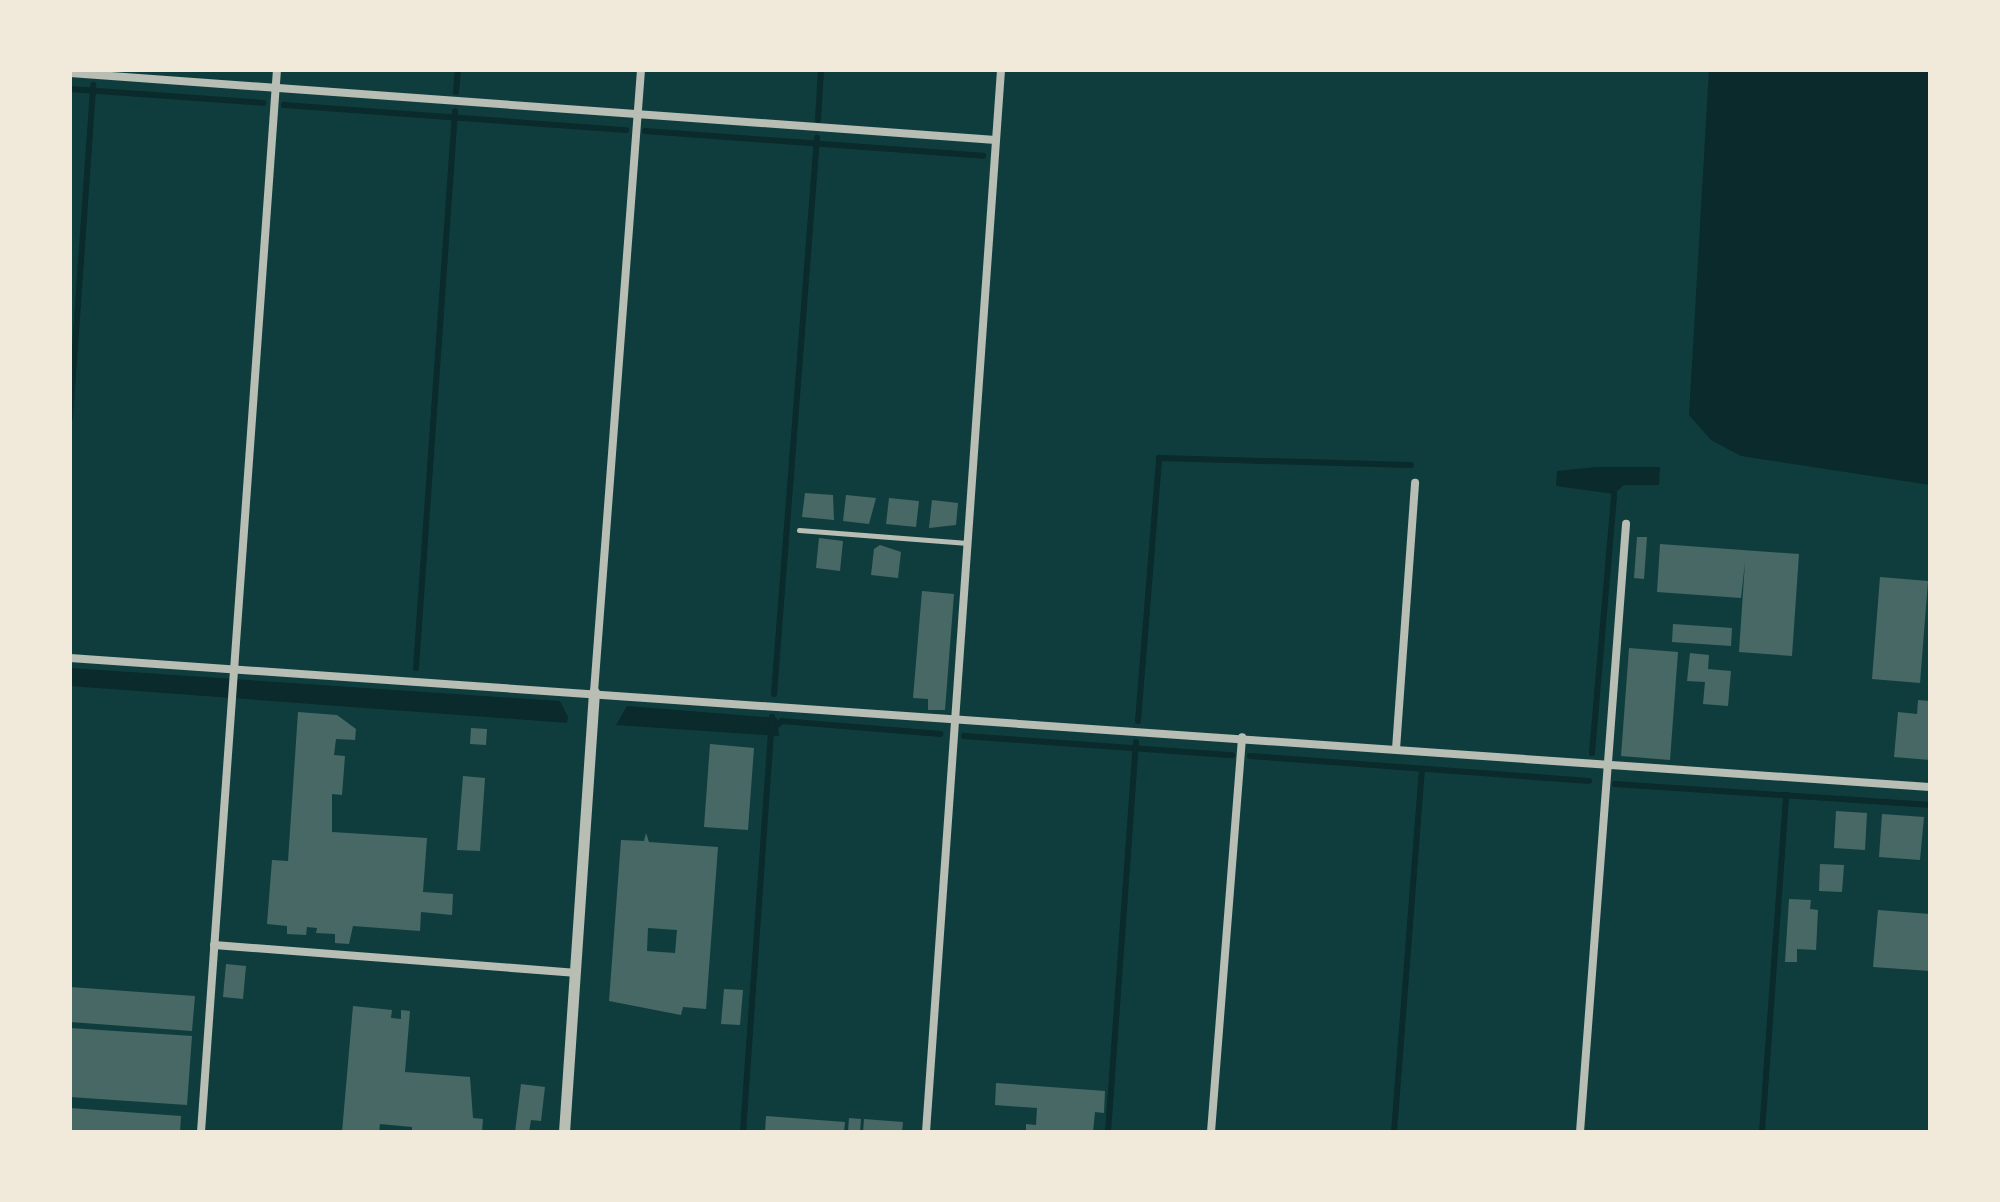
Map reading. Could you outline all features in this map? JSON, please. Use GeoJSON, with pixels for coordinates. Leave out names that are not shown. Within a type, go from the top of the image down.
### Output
{"type":"FeatureCollection","features":[{"type":"Feature","properties":{"kind":"street"},"geometry":{"type":"LineString","coordinates":[[201,1132],[277,70]]}},
{"type":"Feature","properties":{"kind":"street"},"geometry":{"type":"LineString","coordinates":[[564,1132],[641,70]]}},
{"type":"Feature","properties":{"kind":"street"},"geometry":{"type":"LineString","coordinates":[[926,1132],[1001,70]]}},
{"type":"Feature","properties":{"kind":"street"},"geometry":{"type":"LineString","coordinates":[[70,73],[996,140]]}},
{"type":"Feature","properties":{"kind":"street"},"geometry":{"type":"LineString","coordinates":[[1396,749],[1415,483]]}},
{"type":"Feature","properties":{"kind":"street"},"geometry":{"type":"LineString","coordinates":[[1580,1132],[1626,524]]}},
{"type":"Feature","properties":{"kind":"street"},"geometry":{"type":"LineString","coordinates":[[70,658],[1930,787]]}},
{"type":"Feature","properties":{"kind":"street"},"geometry":{"type":"LineString","coordinates":[[1211,1132],[1242,737]]}},
{"type":"Feature","properties":{"kind":"street"},"geometry":{"type":"LineString","coordinates":[[214,945],[574,973]]}},
{"type":"Feature","properties":{"kind":"lane"},"geometry":{"type":"LineString","coordinates":[[799,530],[969,543]]}},
{"type":"Feature","properties":{"kind":"water"},"geometry":{"type":"Polygon","coordinates":[[[1709,70],[1930,70],[1930,485],[1741,456],[1711,440],[1689,415],[1709,70]]]}},
{"type":"Feature","properties":{"kind":"water"},"geometry":{"type":"Polygon","coordinates":[[[1596,467],[1660,467],[1659,485],[1624,485],[1614,494],[1556,486],[1557,471],[1596,467]]]}},
{"type":"Feature","properties":{"kind":"water"},"geometry":{"type":"Polygon","coordinates":[[[70,668],[560,701],[568,717],[567,723],[70,686],[70,668]]]}},
{"type":"Feature","properties":{"kind":"water"},"geometry":{"type":"Polygon","coordinates":[[[627,706],[777,718],[779,736],[616,725],[627,706]]]}},
{"type":"Feature","properties":{"kind":"building"},"geometry":{"type":"Polygon","coordinates":[[[805,493],[833,495],[834,520],[802,517],[805,493]]]}},
{"type":"Feature","properties":{"kind":"building"},"geometry":{"type":"Polygon","coordinates":[[[846,495],[876,498],[869,524],[843,521],[846,495]]]}},
{"type":"Feature","properties":{"kind":"building"},"geometry":{"type":"Polygon","coordinates":[[[889,498],[919,501],[916,527],[886,524],[889,498]]]}},
{"type":"Feature","properties":{"kind":"building"},"geometry":{"type":"Polygon","coordinates":[[[932,500],[958,503],[956,525],[929,528],[932,500]]]}},
{"type":"Feature","properties":{"kind":"building"},"geometry":{"type":"Polygon","coordinates":[[[1637,537],[1647,537],[1644,579],[1634,578],[1637,537]]]}},
{"type":"Feature","properties":{"kind":"building"},"geometry":{"type":"Polygon","coordinates":[[[819,538],[843,541],[840,571],[816,568],[819,538]]]}},
{"type":"Feature","properties":{"kind":"building"},"geometry":{"type":"Polygon","coordinates":[[[1660,544],[1799,554],[1792,656],[1739,652],[1745,562],[1741,598],[1657,592],[1660,544]]]}},
{"type":"Feature","properties":{"kind":"building"},"geometry":{"type":"Polygon","coordinates":[[[880,545],[901,552],[898,578],[871,575],[874,549],[880,545]]]}},
{"type":"Feature","properties":{"kind":"building"},"geometry":{"type":"Polygon","coordinates":[[[1880,577],[1928,581],[1920,683],[1872,679],[1880,577]]]}},
{"type":"Feature","properties":{"kind":"building"},"geometry":{"type":"Polygon","coordinates":[[[922,591],[954,594],[945,710],[928,710],[928,699],[913,698],[922,591]]]}},
{"type":"Feature","properties":{"kind":"building"},"geometry":{"type":"Polygon","coordinates":[[[1673,624],[1732,628],[1731,646],[1672,642],[1673,624]]]}},
{"type":"Feature","properties":{"kind":"building"},"geometry":{"type":"Polygon","coordinates":[[[1629,648],[1678,652],[1670,760],[1621,756],[1629,648]]]}},
{"type":"Feature","properties":{"kind":"building"},"geometry":{"type":"Polygon","coordinates":[[[1690,653],[1709,655],[1708,669],[1731,671],[1728,706],[1703,704],[1705,682],[1687,681],[1690,653]]]}},
{"type":"Feature","properties":{"kind":"building"},"geometry":{"type":"Polygon","coordinates":[[[1918,700],[1930,701],[1930,760],[1894,757],[1898,712],[1917,714],[1918,700]]]}},
{"type":"Feature","properties":{"kind":"building"},"geometry":{"type":"Polygon","coordinates":[[[298,712],[337,715],[356,729],[355,740],[336,739],[334,755],[345,756],[342,795],[332,794],[332,832],[427,838],[423,892],[453,894],[452,915],[421,912],[420,931],[353,926],[349,944],[335,943],[335,934],[316,933],[317,928],[307,927],[306,935],[287,934],[287,926],[267,924],[272,860],[288,861],[298,712]]]}},
{"type":"Feature","properties":{"kind":"building"},"geometry":{"type":"Polygon","coordinates":[[[471,728],[487,729],[486,745],[470,744],[471,728]]]}},
{"type":"Feature","properties":{"kind":"building"},"geometry":{"type":"Polygon","coordinates":[[[710,744],[754,748],[748,830],[704,827],[710,744]]]}},
{"type":"Feature","properties":{"kind":"building"},"geometry":{"type":"Polygon","coordinates":[[[463,776],[485,778],[480,851],[457,850],[463,776]]]}},
{"type":"Feature","properties":{"kind":"building"},"geometry":{"type":"Polygon","coordinates":[[[1836,811],[1867,813],[1865,850],[1834,848],[1836,811]]]}},
{"type":"Feature","properties":{"kind":"building"},"geometry":{"type":"Polygon","coordinates":[[[1882,814],[1924,817],[1920,860],[1879,857],[1882,814]]]}},
{"type":"Feature","properties":{"kind":"building"},"geometry":{"type":"Polygon","coordinates":[[[646,833],[649,842],[718,847],[706,1009],[683,1007],[681,1015],[609,1001],[621,840],[644,841],[646,833]],[[648,928],[647,951],[675,953],[677,930],[648,928]]]}},
{"type":"Feature","properties":{"kind":"building"},"geometry":{"type":"Polygon","coordinates":[[[1820,864],[1844,865],[1842,892],[1819,891],[1820,864]]]}},
{"type":"Feature","properties":{"kind":"building"},"geometry":{"type":"Polygon","coordinates":[[[1789,899],[1811,900],[1810,909],[1818,910],[1816,950],[1797,949],[1797,962],[1785,962],[1789,899]]]}},
{"type":"Feature","properties":{"kind":"building"},"geometry":{"type":"Polygon","coordinates":[[[1878,910],[1930,914],[1930,971],[1873,967],[1878,910]]]}},
{"type":"Feature","properties":{"kind":"building"},"geometry":{"type":"Polygon","coordinates":[[[226,964],[246,966],[243,999],[223,997],[226,964]]]}},
{"type":"Feature","properties":{"kind":"building"},"geometry":{"type":"Polygon","coordinates":[[[70,987],[195,996],[192,1031],[70,1022],[70,987]]]}},
{"type":"Feature","properties":{"kind":"building"},"geometry":{"type":"Polygon","coordinates":[[[724,989],[743,990],[740,1025],[721,1024],[724,989]]]}},
{"type":"Feature","properties":{"kind":"building"},"geometry":{"type":"Polygon","coordinates":[[[353,1006],[392,1010],[391,1018],[401,1019],[401,1010],[410,1011],[405,1072],[470,1077],[473,1118],[483,1119],[482,1132],[412,1132],[412,1127],[380,1124],[379,1132],[342,1132],[353,1006]]]}},
{"type":"Feature","properties":{"kind":"building"},"geometry":{"type":"Polygon","coordinates":[[[70,1028],[192,1036],[187,1105],[70,1097],[70,1028]]]}},
{"type":"Feature","properties":{"kind":"building"},"geometry":{"type":"Polygon","coordinates":[[[996,1083],[1105,1091],[1104,1113],[1095,1112],[1093,1132],[1026,1132],[1026,1124],[1036,1125],[1037,1108],[995,1105],[996,1083]]]}},
{"type":"Feature","properties":{"kind":"building"},"geometry":{"type":"Polygon","coordinates":[[[521,1084],[545,1087],[541,1121],[531,1120],[529,1132],[515,1132],[521,1084]]]}},
{"type":"Feature","properties":{"kind":"building"},"geometry":{"type":"Polygon","coordinates":[[[70,1108],[181,1116],[180,1132],[70,1132],[70,1108]]]}},
{"type":"Feature","properties":{"kind":"building"},"geometry":{"type":"Polygon","coordinates":[[[766,1116],[845,1122],[844,1132],[765,1132],[766,1116]]]}},
{"type":"Feature","properties":{"kind":"building"},"geometry":{"type":"Polygon","coordinates":[[[849,1118],[861,1119],[860,1132],[848,1132],[849,1118]]]}},
{"type":"Feature","properties":{"kind":"building"},"geometry":{"type":"Polygon","coordinates":[[[864,1119],[903,1122],[902,1132],[863,1132],[864,1119]]]}},
{"type":"Feature","properties":{"kind":"waterway"},"geometry":{"type":"LineString","coordinates":[[456,92],[458,70]]}},
{"type":"Feature","properties":{"kind":"waterway"},"geometry":{"type":"LineString","coordinates":[[818,120],[821,70]]}},
{"type":"Feature","properties":{"kind":"waterway"},"geometry":{"type":"LineString","coordinates":[[70,418],[93,85]]}},
{"type":"Feature","properties":{"kind":"waterway"},"geometry":{"type":"LineString","coordinates":[[70,89],[263,103]]}},
{"type":"Feature","properties":{"kind":"waterway"},"geometry":{"type":"LineString","coordinates":[[284,105],[626,130]]}},
{"type":"Feature","properties":{"kind":"waterway"},"geometry":{"type":"LineString","coordinates":[[416,668],[455,111]]}},
{"type":"Feature","properties":{"kind":"waterway"},"geometry":{"type":"LineString","coordinates":[[645,131],[983,156]]}},
{"type":"Feature","properties":{"kind":"waterway"},"geometry":{"type":"LineString","coordinates":[[774,694],[817,138]]}},
{"type":"Feature","properties":{"kind":"waterway"},"geometry":{"type":"LineString","coordinates":[[1138,721],[1159,458],[1411,465]]}},
{"type":"Feature","properties":{"kind":"waterway"},"geometry":{"type":"LineString","coordinates":[[1592,753],[1614,494]]}},
{"type":"Feature","properties":{"kind":"waterway"},"geometry":{"type":"LineString","coordinates":[[743,1132],[772,717]]}},
{"type":"Feature","properties":{"kind":"waterway"},"geometry":{"type":"LineString","coordinates":[[774,727],[782,721],[940,734]]}},
{"type":"Feature","properties":{"kind":"waterway"},"geometry":{"type":"LineString","coordinates":[[964,736],[1232,755]]}},
{"type":"Feature","properties":{"kind":"waterway"},"geometry":{"type":"LineString","coordinates":[[1108,1132],[1136,742]]}},
{"type":"Feature","properties":{"kind":"waterway"},"geometry":{"type":"LineString","coordinates":[[1250,756],[1589,781]]}},
{"type":"Feature","properties":{"kind":"waterway"},"geometry":{"type":"LineString","coordinates":[[1394,1132],[1422,769]]}},
{"type":"Feature","properties":{"kind":"waterway"},"geometry":{"type":"LineString","coordinates":[[1615,784],[1930,805]]}},
{"type":"Feature","properties":{"kind":"waterway"},"geometry":{"type":"LineString","coordinates":[[1762,1132],[1786,795]]}}]}
